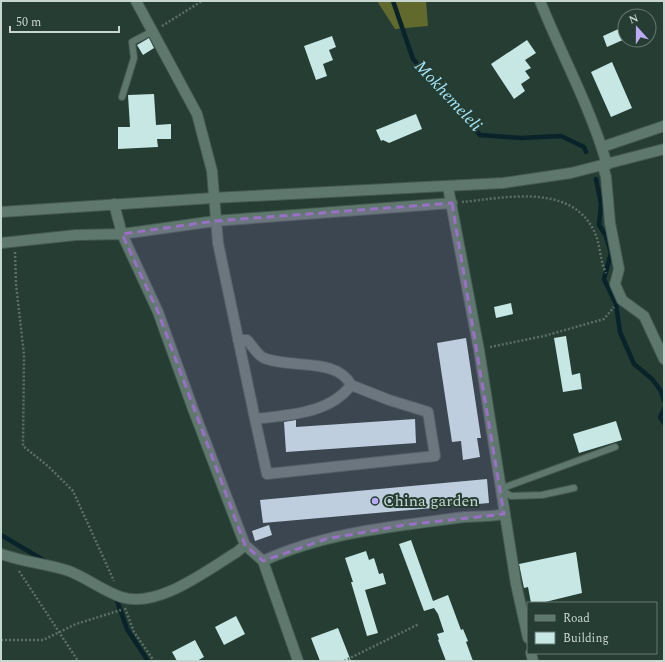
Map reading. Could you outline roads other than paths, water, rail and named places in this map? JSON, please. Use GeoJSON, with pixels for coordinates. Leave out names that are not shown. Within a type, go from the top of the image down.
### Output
{"type":"FeatureCollection","features":[{"type":"Feature","properties":{"kind":"street"},"geometry":{"type":"LineString","coordinates":[[136,1],[154,31],[198,114],[212,171],[215,221],[238,340],[267,474],[435,456],[428,412],[388,400],[351,385],[346,376],[335,369],[279,362],[262,358],[247,340],[238,340]]}},
{"type":"Feature","properties":{"kind":"street"},"geometry":{"type":"LineString","coordinates":[[540,1],[567,59],[602,147],[610,223],[618,269],[615,284],[622,300],[644,316],[664,359]]}},
{"type":"Feature","properties":{"kind":"street"},"geometry":{"type":"LineString","coordinates":[[602,147],[664,126]]}},
{"type":"Feature","properties":{"kind":"street"},"geometry":{"type":"LineString","coordinates":[[1,212],[213,198],[503,183],[605,166],[664,149]]}},
{"type":"Feature","properties":{"kind":"street"},"geometry":{"type":"LineString","coordinates":[[448,186],[479,350],[516,584],[527,634]]}},
{"type":"Feature","properties":{"kind":"street"},"geometry":{"type":"LineString","coordinates":[[1,243],[76,235],[122,234],[215,221],[452,203]]}},
{"type":"Feature","properties":{"kind":"street"},"geometry":{"type":"LineString","coordinates":[[114,204],[122,234],[158,312],[245,545],[263,561],[298,661]]}},
{"type":"Feature","properties":{"kind":"street"},"geometry":{"type":"LineString","coordinates":[[255,419],[306,412],[334,400],[345,393],[351,385]]}},
{"type":"Feature","properties":{"kind":"street"},"geometry":{"type":"LineString","coordinates":[[263,561],[282,552],[326,539],[406,525],[504,514]]}},
{"type":"Feature","properties":{"kind":"street"},"geometry":{"type":"LineString","coordinates":[[6,556],[70,572],[121,597],[145,599],[160,596],[200,575],[245,545]]}},
{"type":"Feature","properties":{"kind":"lane"},"geometry":{"type":"LineString","coordinates":[[122,97],[134,58],[132,42],[154,31]]}},
{"type":"Feature","properties":{"kind":"lane"},"geometry":{"type":"LineString","coordinates":[[500,490],[615,447]]}},
{"type":"Feature","properties":{"kind":"lane"},"geometry":{"type":"LineString","coordinates":[[500,490],[511,496],[519,496],[542,495],[574,488]]}},
{"type":"Feature","properties":{"kind":"waterway","name":"Mokhemeleli"},"geometry":{"type":"LineString","coordinates":[[393,1],[413,59],[480,135],[521,138],[561,136],[584,147],[586,152]]}},
{"type":"Feature","properties":{"kind":"waterway","name":"Mokhemeleli"},"geometry":{"type":"LineString","coordinates":[[596,179],[601,204],[599,225],[606,236],[611,253],[604,279],[616,304],[620,332],[634,364],[652,379],[661,391],[664,401]]}},
{"type":"Feature","properties":{"kind":"waterway","name":"Mokhemeleli"},"geometry":{"type":"LineString","coordinates":[[664,409],[660,417],[664,423]]}},
{"type":"Feature","properties":{"kind":"waterway"},"geometry":{"type":"LineString","coordinates":[[1,535],[45,561]]}},
{"type":"Feature","properties":{"kind":"waterway"},"geometry":{"type":"LineString","coordinates":[[115,595],[127,629],[148,661]]}},
{"type":"Feature","properties":{"kind":"place","name":"China garden"},"geometry":{"type":"Point","coordinates":[375,501]}}]}
